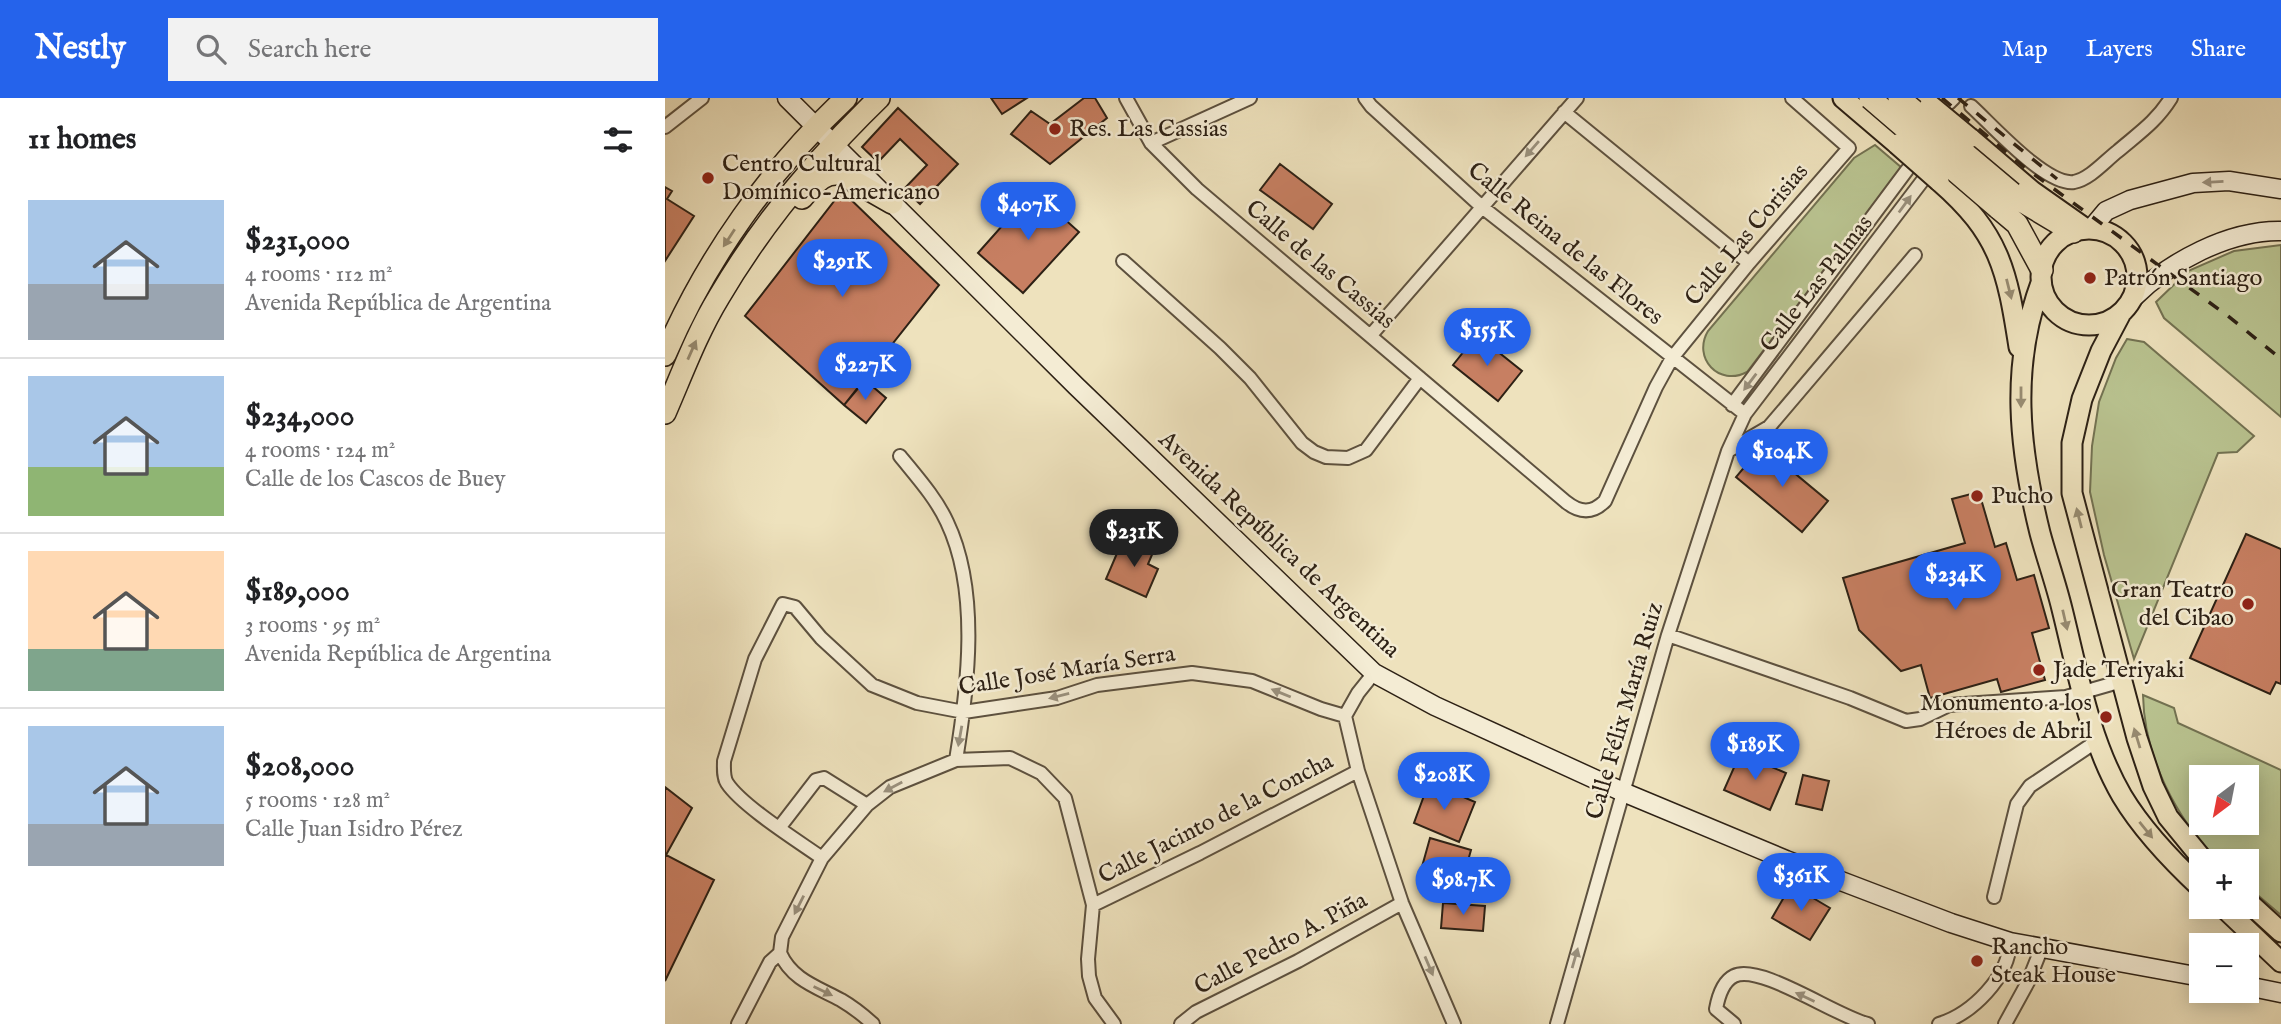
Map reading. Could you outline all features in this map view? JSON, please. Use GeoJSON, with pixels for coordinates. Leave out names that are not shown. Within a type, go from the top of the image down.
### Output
{"type":"FeatureCollection","features":[{"type":"Feature","properties":{"kind":"highway"},"geometry":{"type":"LineString","coordinates":[[665,355],[688,305],[742,218],[817,127],[846,98]]}},
{"type":"Feature","properties":{"kind":"highway"},"geometry":{"type":"LineString","coordinates":[[665,413],[705,323],[746,253],[781,205],[834,144],[879,98]]}},
{"type":"Feature","properties":{"kind":"highway"},"geometry":{"type":"LineString","coordinates":[[1870,98],[2005,200],[2083,230]]}},
{"type":"Feature","properties":{"kind":"highway"},"geometry":{"type":"LineString","coordinates":[[1899,98],[2005,200],[2010,217],[2023,233],[2041,276]]}},
{"type":"Feature","properties":{"kind":"highway"},"geometry":{"type":"LineString","coordinates":[[746,253],[775,232],[799,201],[827,174],[843,175],[893,204]]}},
{"type":"Feature","properties":{"kind":"main road","name":"Avenida República de Argentina"},"geometry":{"type":"LineString","coordinates":[[787,98],[1076,386],[1374,673],[1435,706],[1623,792],[1786,860],[1951,923],[2010,942],[2189,975]]}},
{"type":"Feature","properties":{"kind":"main road"},"geometry":{"type":"LineString","coordinates":[[1843,98],[1897,144],[1931,181],[1962,201],[1984,226],[2004,273],[2021,362]]}},
{"type":"Feature","properties":{"kind":"main road"},"geometry":{"type":"LineString","coordinates":[[1939,101],[1970,138],[2032,191],[2083,230],[2108,233],[2120,240],[2129,250],[2137,275],[2133,298]]}},
{"type":"Feature","properties":{"kind":"main road"},"geometry":{"type":"LineString","coordinates":[[2189,876],[2159,847],[2137,819],[2121,794],[2097,741],[2082,694],[2029,483],[2020,405],[2021,362],[2025,335],[2045,257],[2052,246],[2083,230],[2106,211],[2130,200],[2193,183],[2229,181],[2281,189]]}},
{"type":"Feature","properties":{"kind":"main road"},"geometry":{"type":"LineString","coordinates":[[2194,849],[2168,817],[2153,786],[2072,493],[2072,443],[2082,399],[2101,351],[2120,315],[2133,298],[2176,266],[2225,239],[2281,231]]}},
{"type":"Feature","properties":{"kind":"main road"},"geometry":{"type":"LineString","coordinates":[[2041,276],[2045,297],[2053,309],[2065,319],[2078,324],[2093,325],[2120,315]]}},
{"type":"Feature","properties":{"kind":"main road"},"geometry":{"type":"LineString","coordinates":[[2259,912],[2281,932]]}},
{"type":"Feature","properties":{"kind":"main road"},"geometry":{"type":"LineString","coordinates":[[2236,919],[2281,962]]}},
{"type":"Feature","properties":{"kind":"main road"},"geometry":{"type":"LineString","coordinates":[[2259,988],[2281,993]]}},
{"type":"Feature","properties":{"kind":"street"},"geometry":{"type":"LineString","coordinates":[[665,127],[702,98]]}},
{"type":"Feature","properties":{"kind":"street","name":"Calle de las Cassias"},"geometry":{"type":"LineString","coordinates":[[1126,98],[1151,143],[1197,189],[1574,508],[1588,511],[1598,508],[1605,501]]}},
{"type":"Feature","properties":{"kind":"street"},"geometry":{"type":"LineString","coordinates":[[1151,143],[1250,98]]}},
{"type":"Feature","properties":{"kind":"street","name":"Calle Reina de las Flores"},"geometry":{"type":"LineString","coordinates":[[1365,98],[1482,207],[1745,414]]}},
{"type":"Feature","properties":{"kind":"street"},"geometry":{"type":"LineString","coordinates":[[1371,335],[1577,98]]}},
{"type":"Feature","properties":{"kind":"street","name":"Calle Las Corisias"},"geometry":{"type":"LineString","coordinates":[[1605,501],[1656,387],[1672,358],[1749,263],[1849,148],[1792,98]]}},
{"type":"Feature","properties":{"kind":"street"},"geometry":{"type":"LineString","coordinates":[[1970,107],[2040,169],[2055,178],[2072,182],[2090,174],[2159,116],[2171,98]]}},
{"type":"Feature","properties":{"kind":"street"},"geometry":{"type":"LineString","coordinates":[[1565,112],[1749,263]]}},
{"type":"Feature","properties":{"kind":"street","name":"Calle Las Palmas"},"geometry":{"type":"LineString","coordinates":[[1732,405],[1907,170]]}},
{"type":"Feature","properties":{"kind":"street","name":"Calle Las Palmas"},"geometry":{"type":"LineString","coordinates":[[1745,414],[1931,181]]}},
{"type":"Feature","properties":{"kind":"street"},"geometry":{"type":"LineString","coordinates":[[1728,451],[1769,427],[1915,255]]}},
{"type":"Feature","properties":{"kind":"street"},"geometry":{"type":"LineString","coordinates":[[1123,261],[1243,371],[1302,443],[1326,457],[1348,458],[1366,450],[1420,378]]}},
{"type":"Feature","properties":{"kind":"street","name":"Calle Félix María Ruiz"},"geometry":{"type":"LineString","coordinates":[[1557,1024],[1668,635],[1728,451],[1745,414]]}},
{"type":"Feature","properties":{"kind":"street"},"geometry":{"type":"LineString","coordinates":[[900,456],[930,494],[947,523],[961,568],[970,653],[956,760]]}},
{"type":"Feature","properties":{"kind":"street","name":"Calle José María Serra"},"geometry":{"type":"LineString","coordinates":[[779,828],[739,796],[725,781],[723,772],[755,659],[783,604],[795,607],[821,638],[872,685],[917,703],[964,712],[1058,698],[1097,685],[1192,673],[1252,681],[1345,716]]}},
{"type":"Feature","properties":{"kind":"street"},"geometry":{"type":"LineString","coordinates":[[1668,635],[1850,698],[1906,721],[1920,719],[1949,705],[2082,694],[2122,681]]}},
{"type":"Feature","properties":{"kind":"street"},"geometry":{"type":"LineString","coordinates":[[1374,673],[1345,716],[1358,771],[1402,904],[1454,1024]]}},
{"type":"Feature","properties":{"kind":"street"},"geometry":{"type":"LineString","coordinates":[[1994,897],[2017,804],[2030,786],[2097,741]]}},
{"type":"Feature","properties":{"kind":"street"},"geometry":{"type":"LineString","coordinates":[[873,1024],[845,1002],[799,978],[790,971],[780,953],[782,937],[822,858],[867,805],[890,787],[956,760],[1010,758],[1041,773],[1065,798],[1093,905],[1089,976],[1095,998],[1114,1024]]}},
{"type":"Feature","properties":{"kind":"street","name":"Calle Jacinto de la Concha"},"geometry":{"type":"LineString","coordinates":[[1093,905],[1358,771]]}},
{"type":"Feature","properties":{"kind":"street"},"geometry":{"type":"LineString","coordinates":[[822,858],[779,828],[816,780],[830,780],[867,805]]}},
{"type":"Feature","properties":{"kind":"street","name":"Calle Pedro A. Piña"},"geometry":{"type":"LineString","coordinates":[[1181,1024],[1196,1012],[1298,961],[1402,904]]}},
{"type":"Feature","properties":{"kind":"street"},"geometry":{"type":"LineString","coordinates":[[1939,1024],[1959,1014],[1986,992],[2000,973],[2010,951],[2010,942]]}},
{"type":"Feature","properties":{"kind":"street"},"geometry":{"type":"LineString","coordinates":[[2005,1024],[2025,989],[2042,947]]}},
{"type":"Feature","properties":{"kind":"street"},"geometry":{"type":"LineString","coordinates":[[738,1024],[771,962],[780,953]]}},
{"type":"Feature","properties":{"kind":"street"},"geometry":{"type":"LineString","coordinates":[[1734,1024],[1716,1009],[1719,996],[1734,976],[1747,974],[1774,981],[1836,1012],[1867,1024]]}},
{"type":"Feature","properties":{"kind":"green space"},"geometry":{"type":"Polygon","coordinates":[[[1875,145],[1902,168],[1747,372],[1737,376],[1718,373],[1706,360],[1703,351],[1708,331],[1854,158],[1875,145]]]}},
{"type":"Feature","properties":{"kind":"green space"},"geometry":{"type":"Polygon","coordinates":[[[2281,245],[2281,417],[2164,318],[2156,302],[2188,271],[2234,251],[2281,245]]]}},
{"type":"Feature","properties":{"kind":"green space"},"geometry":{"type":"Polygon","coordinates":[[[2127,339],[2144,342],[2254,436],[2237,452],[2218,453],[2134,659],[2104,555],[2090,492],[2092,446],[2099,402],[2116,358],[2127,339]]]}},
{"type":"Feature","properties":{"kind":"green space"},"geometry":{"type":"Polygon","coordinates":[[[2143,695],[2174,708],[2178,723],[2281,770],[2281,915],[2259,896],[2259,849],[2207,849],[2196,835],[2259,835],[2259,765],[2189,765],[2189,826],[2165,785],[2149,741],[2143,695]]]}},
{"type":"Feature","properties":{"kind":"building"},"geometry":{"type":"Polygon","coordinates":[[[991,98],[1027,98],[1002,114],[991,98]]]}},
{"type":"Feature","properties":{"kind":"building","name":"Res. Las Cassias"},"geometry":{"type":"Polygon","coordinates":[[[1084,98],[1095,98],[1107,118],[1050,164],[1011,134],[1031,111],[1050,124],[1084,98]]]}},
{"type":"Feature","properties":{"kind":"building"},"geometry":{"type":"Polygon","coordinates":[[[898,108],[958,164],[920,204],[904,189],[927,165],[900,139],[878,162],[862,147],[898,108]]]}},
{"type":"Feature","properties":{"kind":"building"},"geometry":{"type":"Polygon","coordinates":[[[1280,164],[1332,204],[1313,229],[1260,190],[1280,164]]]}},
{"type":"Feature","properties":{"kind":"building","name":"Centro Cultural Domínico-Americano"},"geometry":{"type":"Polygon","coordinates":[[[665,187],[672,191],[667,199],[694,216],[665,261],[665,187]]]}},
{"type":"Feature","properties":{"kind":"building"},"geometry":{"type":"Polygon","coordinates":[[[842,191],[939,285],[844,405],[745,316],[842,191]]]}},
{"type":"Feature","properties":{"kind":"building"},"geometry":{"type":"Polygon","coordinates":[[[1033,191],[1079,232],[1023,293],[978,253],[1033,191]]]}},
{"type":"Feature","properties":{"kind":"building"},"geometry":{"type":"Polygon","coordinates":[[[1477,335],[1522,371],[1498,401],[1453,365],[1477,335]]]}},
{"type":"Feature","properties":{"kind":"building"},"geometry":{"type":"Polygon","coordinates":[[[865,380],[886,398],[866,423],[844,405],[865,380]]]}},
{"type":"Feature","properties":{"kind":"building"},"geometry":{"type":"Polygon","coordinates":[[[1762,446],[1828,501],[1802,532],[1736,477],[1762,446]]]}},
{"type":"Feature","properties":{"kind":"building"},"geometry":{"type":"Polygon","coordinates":[[[1979,492],[1995,547],[2006,543],[2017,580],[2034,575],[2049,628],[2032,633],[2045,680],[2001,692],[1997,679],[1930,698],[1921,665],[1901,671],[1859,630],[1843,578],[1965,543],[1952,499],[1979,492]]]}},
{"type":"Feature","properties":{"kind":"building","name":"Gran Teatro del Cibao"},"geometry":{"type":"Polygon","coordinates":[[[2246,534],[2281,549],[2281,684],[2276,682],[2270,694],[2190,658],[2246,534]]]}},
{"type":"Feature","properties":{"kind":"building"},"geometry":{"type":"Polygon","coordinates":[[[1132,540],[1154,550],[1148,564],[1158,569],[1146,597],[1106,579],[1118,551],[1126,553],[1132,540]]]}},
{"type":"Feature","properties":{"kind":"building"},"geometry":{"type":"Polygon","coordinates":[[[1740,754],[1786,773],[1770,810],[1724,790],[1740,754]]]}},
{"type":"Feature","properties":{"kind":"building"},"geometry":{"type":"Polygon","coordinates":[[[1803,775],[1829,781],[1822,810],[1796,804],[1803,775]]]}},
{"type":"Feature","properties":{"kind":"building"},"geometry":{"type":"Polygon","coordinates":[[[1429,782],[1475,802],[1459,842],[1414,823],[1429,782]]]}},
{"type":"Feature","properties":{"kind":"building"},"geometry":{"type":"Polygon","coordinates":[[[665,787],[692,808],[666,855],[714,880],[665,981],[665,787]]]}},
{"type":"Feature","properties":{"kind":"building"},"geometry":{"type":"Polygon","coordinates":[[[1430,838],[1471,850],[1459,893],[1418,881],[1430,838]]]}},
{"type":"Feature","properties":{"kind":"building"},"geometry":{"type":"Polygon","coordinates":[[[1791,885],[1830,908],[1810,940],[1772,918],[1791,885]]]}},
{"type":"Feature","properties":{"kind":"building"},"geometry":{"type":"Polygon","coordinates":[[[1443,903],[1485,906],[1483,931],[1441,928],[1443,903]]]}},
{"type":"Feature","properties":{"kind":"railway"},"geometry":{"type":"LineString","coordinates":[[1942,98],[2024,167],[2228,316],[2281,359]]}},
{"type":"Feature","properties":{"kind":"railway"},"geometry":{"type":"LineString","coordinates":[[1958,98],[2057,179]]}},
{"type":"Feature","properties":{"kind":"place","name":"Res. Las Cassias"},"geometry":{"type":"Point","coordinates":[1055,129]}},
{"type":"Feature","properties":{"kind":"place","name":"Centro Cultural Domínico-Americano"},"geometry":{"type":"Point","coordinates":[708,178]}},
{"type":"Feature","properties":{"kind":"place","name":"Patrón Santiago"},"geometry":{"type":"Point","coordinates":[2090,278]}},
{"type":"Feature","properties":{"kind":"place","name":"Pucho"},"geometry":{"type":"Point","coordinates":[1977,496]}},
{"type":"Feature","properties":{"kind":"place","name":"Gran Teatro del Cibao"},"geometry":{"type":"Point","coordinates":[2248,604]}},
{"type":"Feature","properties":{"kind":"place","name":"Jade Teriyaki"},"geometry":{"type":"Point","coordinates":[2039,670]}},
{"type":"Feature","properties":{"kind":"place","name":"Monumento a los Héroes de Abril"},"geometry":{"type":"Point","coordinates":[2106,717]}},
{"type":"Feature","properties":{"kind":"place","name":"Rancho Steak House"},"geometry":{"type":"Point","coordinates":[1977,961]}}]}
